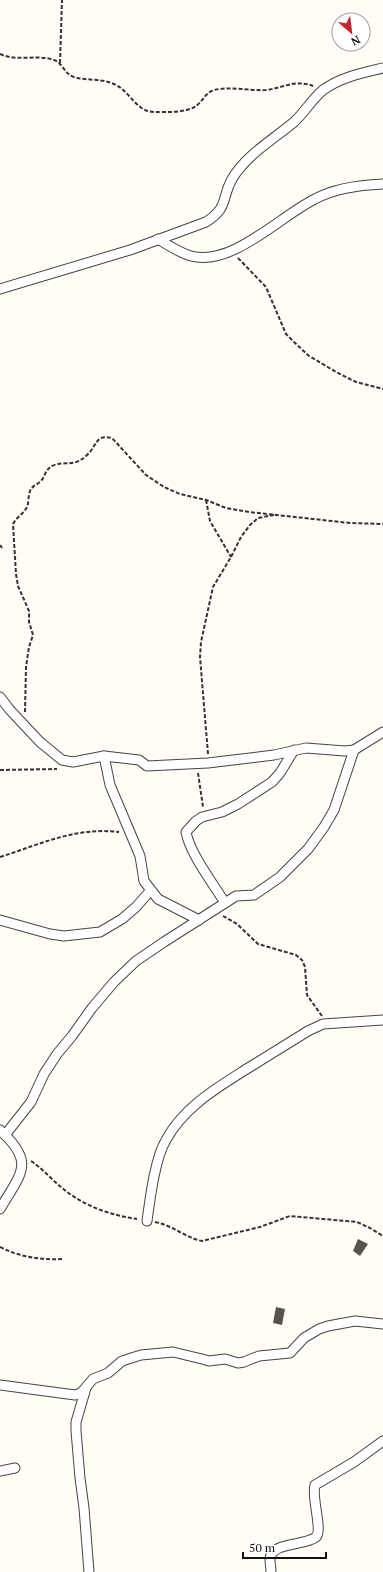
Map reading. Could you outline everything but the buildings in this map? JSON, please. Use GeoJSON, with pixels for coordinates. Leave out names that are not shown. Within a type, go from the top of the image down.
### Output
{"type":"FeatureCollection","features":[{"type":"Feature","properties":{"kind":"street"},"geometry":{"type":"LineString","coordinates":[[0,289],[130,250],[206,222],[216,215],[222,207],[232,180],[245,163],[296,120],[323,90],[349,76],[383,68]]}},
{"type":"Feature","properties":{"kind":"street"},"geometry":{"type":"LineString","coordinates":[[158,239],[190,256],[205,257],[218,255],[231,251],[257,237],[296,209],[316,198],[339,190],[365,185],[383,184]]}},
{"type":"Feature","properties":{"kind":"street"},"geometry":{"type":"LineString","coordinates":[[0,697],[24,726],[49,750],[62,760],[70,761],[104,756],[139,760],[147,766],[208,763],[274,755],[306,748],[345,751],[354,750],[383,732]]}},
{"type":"Feature","properties":{"kind":"street"},"geometry":{"type":"LineString","coordinates":[[225,903],[193,851],[187,839],[186,832],[196,821],[205,816],[222,812],[238,804],[272,782],[280,773],[294,750]]}},
{"type":"Feature","properties":{"kind":"street"},"geometry":{"type":"LineString","coordinates":[[0,1209],[18,1177],[23,1164],[21,1156],[3,1133],[31,1102],[44,1074],[57,1054],[92,1008],[114,982],[136,961],[236,896],[254,895],[280,877],[308,849],[334,810],[354,750]]}},
{"type":"Feature","properties":{"kind":"street"},"geometry":{"type":"LineString","coordinates":[[104,756],[110,785],[140,856],[144,881],[150,891],[158,899],[199,920]]}},
{"type":"Feature","properties":{"kind":"street"},"geometry":{"type":"LineString","coordinates":[[0,920],[50,934],[64,936],[100,932],[122,919],[136,908],[150,891]]}},
{"type":"Feature","properties":{"kind":"street"},"geometry":{"type":"LineString","coordinates":[[147,1221],[158,1164],[165,1141],[178,1122],[193,1106],[217,1086],[308,1031],[323,1024],[383,1020]]}},
{"type":"Feature","properties":{"kind":"street"},"geometry":{"type":"LineString","coordinates":[[0,1386],[78,1395],[92,1380],[108,1373],[122,1361],[141,1355],[173,1352],[202,1359],[225,1359],[238,1363],[259,1356],[290,1353],[304,1338],[319,1329],[328,1326],[355,1321],[383,1324]]}},
{"type":"Feature","properties":{"kind":"street"},"geometry":{"type":"LineString","coordinates":[[86,1388],[76,1422],[76,1431],[84,1508],[88,1572]]}},
{"type":"Feature","properties":{"kind":"street"},"geometry":{"type":"LineString","coordinates":[[271,1572],[270,1559],[275,1551],[283,1547],[310,1540],[318,1534],[314,1499],[315,1485],[354,1462],[383,1440]]}},
{"type":"Feature","properties":{"kind":"street"},"geometry":{"type":"LineString","coordinates":[[0,1471],[15,1468]]}},
{"type":"Feature","properties":{"kind":"path"},"geometry":{"type":"LineString","coordinates":[[60,64],[62,0]]}},
{"type":"Feature","properties":{"kind":"path"},"geometry":{"type":"LineString","coordinates":[[0,54],[12,58],[42,58],[55,60],[68,74],[74,77],[92,79],[117,85],[146,111],[153,112],[185,110],[195,106],[213,90],[224,88],[263,90],[304,83],[323,90]]}},
{"type":"Feature","properties":{"kind":"path"},"geometry":{"type":"LineString","coordinates":[[231,251],[266,287],[286,334],[309,356],[356,382],[383,389]]}},
{"type":"Feature","properties":{"kind":"path"},"geometry":{"type":"LineString","coordinates":[[24,726],[26,667],[29,647],[33,635],[29,622],[29,611],[18,586],[13,524],[27,506],[30,492],[33,487],[41,480],[51,467],[77,462],[87,455],[98,439],[105,436],[112,438],[146,475],[164,488],[180,494],[206,500],[226,508],[350,523],[383,524]]}},
{"type":"Feature","properties":{"kind":"path"},"geometry":{"type":"LineString","coordinates":[[206,500],[210,521],[232,557]]}},
{"type":"Feature","properties":{"kind":"path"},"geometry":{"type":"LineString","coordinates":[[208,763],[207,731],[200,672],[201,642],[213,588],[232,557],[240,537],[250,525],[258,518],[277,514]]}},
{"type":"Feature","properties":{"kind":"path"},"geometry":{"type":"LineString","coordinates":[[0,770],[56,769],[70,761]]}},
{"type":"Feature","properties":{"kind":"path"},"geometry":{"type":"LineString","coordinates":[[190,763],[198,771],[205,816]]}},
{"type":"Feature","properties":{"kind":"path"},"geometry":{"type":"LineString","coordinates":[[0,857],[51,839],[73,834],[106,831],[131,833]]}},
{"type":"Feature","properties":{"kind":"path"},"geometry":{"type":"LineString","coordinates":[[213,912],[237,924],[258,944],[296,955],[302,960],[308,995],[314,1006],[320,1012],[323,1024]]}},
{"type":"Feature","properties":{"kind":"path"},"geometry":{"type":"LineString","coordinates":[[21,1156],[40,1167],[62,1188],[90,1206],[107,1213],[158,1223],[196,1240],[202,1241],[265,1226],[290,1216],[357,1222],[383,1236]]}},
{"type":"Feature","properties":{"kind":"path"},"geometry":{"type":"LineString","coordinates":[[0,1247],[26,1257],[47,1260],[62,1259]]}}]}
